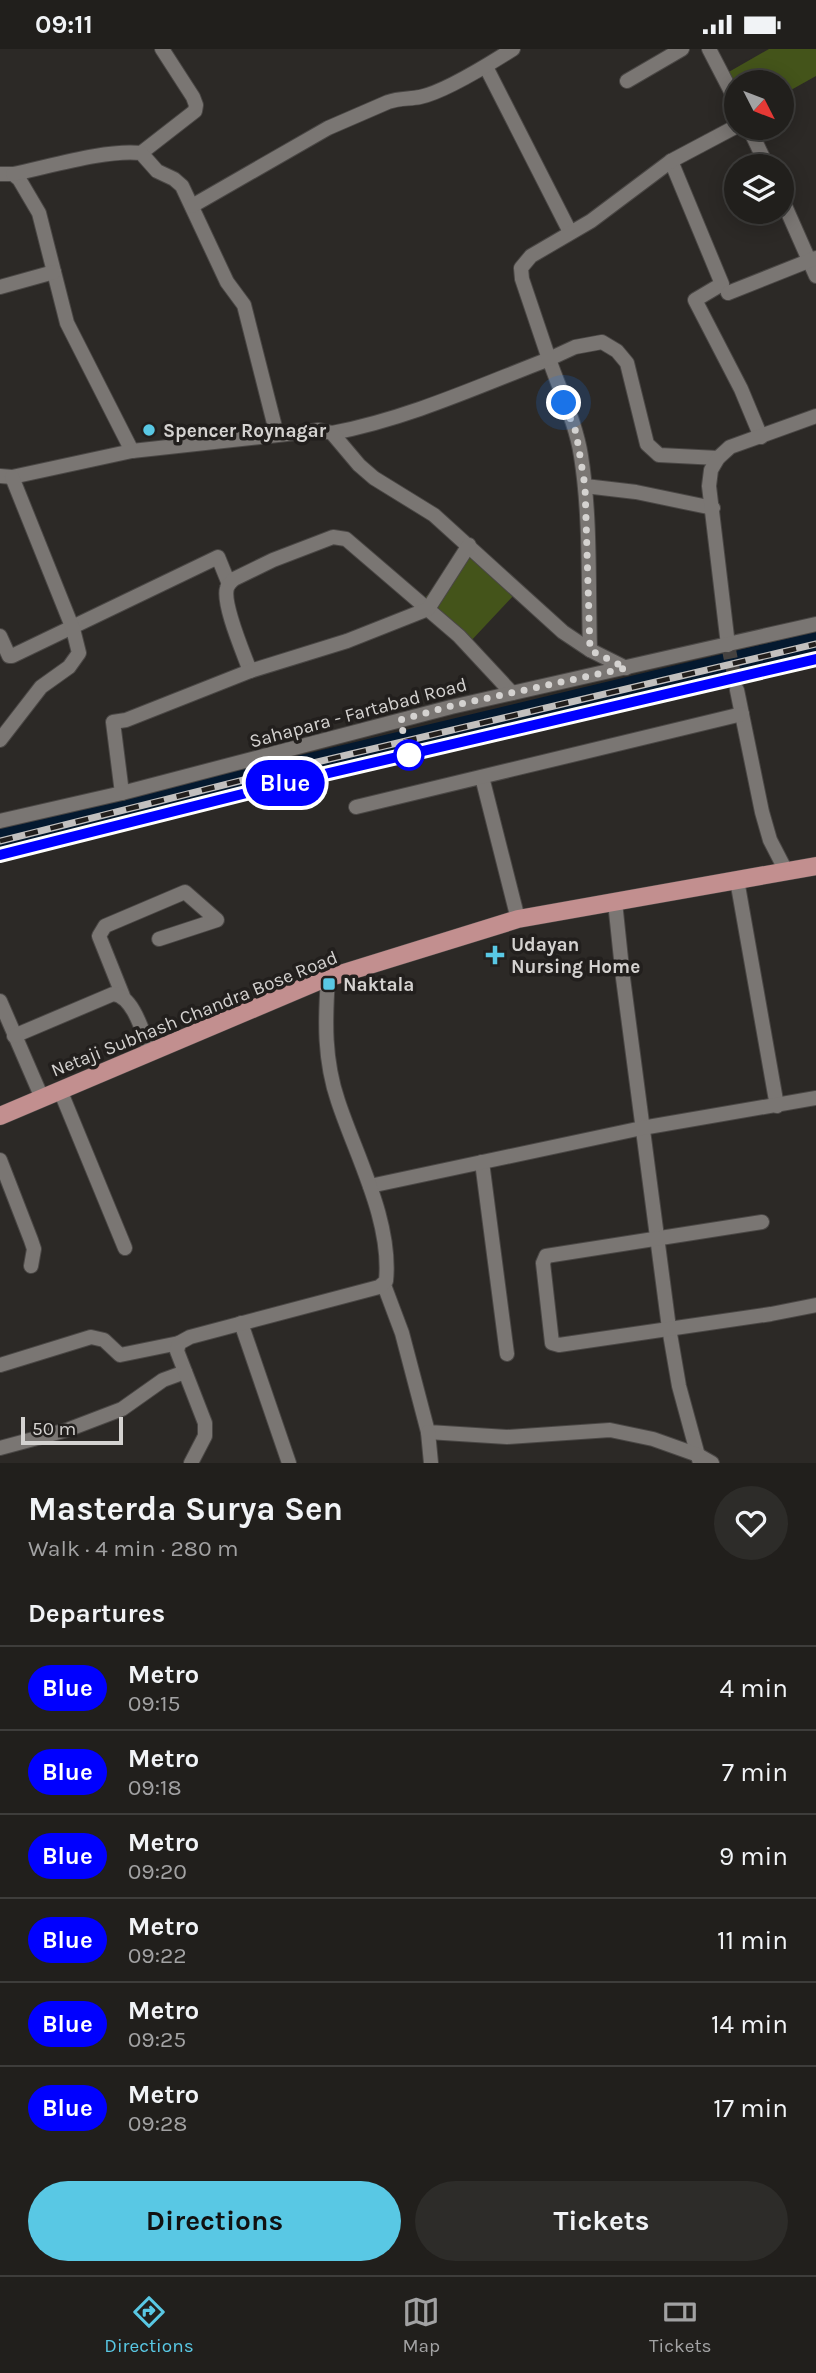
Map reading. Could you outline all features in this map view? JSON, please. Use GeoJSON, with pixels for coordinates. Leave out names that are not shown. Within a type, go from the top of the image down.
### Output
{"type":"FeatureCollection","features":[{"type":"Feature","properties":{"kind":"main road","name":"Netaji Subhash Chandra Bose Road"},"geometry":{"type":"LineString","coordinates":[[0,1115],[328,978],[518,919],[816,866]]}},
{"type":"Feature","properties":{"kind":"street"},"geometry":{"type":"LineString","coordinates":[[6,174],[99,157],[141,153],[195,111],[193,97],[162,49]]}},
{"type":"Feature","properties":{"kind":"street"},"geometry":{"type":"LineString","coordinates":[[192,206],[328,128],[388,102],[422,97],[485,67],[513,49]]}},
{"type":"Feature","properties":{"kind":"street"},"geometry":{"type":"LineString","coordinates":[[627,81],[682,49]]}},
{"type":"Feature","properties":{"kind":"street"},"geometry":{"type":"LineString","coordinates":[[709,49],[724,78]]}},
{"type":"Feature","properties":{"kind":"street"},"geometry":{"type":"LineString","coordinates":[[485,67],[570,232]]}},
{"type":"Feature","properties":{"kind":"street"},"geometry":{"type":"LineString","coordinates":[[590,650],[585,486],[576,432],[522,279],[521,268],[531,256],[591,221],[671,161],[724,133]]}},
{"type":"Feature","properties":{"kind":"street"},"geometry":{"type":"LineString","coordinates":[[141,153],[157,171],[182,186],[223,275],[244,305],[277,435]]}},
{"type":"Feature","properties":{"kind":"street"},"geometry":{"type":"LineString","coordinates":[[671,161],[722,285],[695,300],[741,389],[761,436]]}},
{"type":"Feature","properties":{"kind":"street"},"geometry":{"type":"LineString","coordinates":[[6,174],[26,188],[39,213],[67,323],[132,451]]}},
{"type":"Feature","properties":{"kind":"street"},"geometry":{"type":"LineString","coordinates":[[794,222],[813,259],[816,276]]}},
{"type":"Feature","properties":{"kind":"street"},"geometry":{"type":"LineString","coordinates":[[728,293],[813,259]]}},
{"type":"Feature","properties":{"kind":"street"},"geometry":{"type":"LineString","coordinates":[[0,287],[54,272]]}},
{"type":"Feature","properties":{"kind":"street"},"geometry":{"type":"LineString","coordinates":[[0,740],[41,687],[75,660],[79,653],[73,629],[6,476],[132,451],[319,430],[332,433],[360,428],[444,400],[575,347],[602,342],[617,351],[627,363],[647,444],[652,450],[659,455],[719,458]]}},
{"type":"Feature","properties":{"kind":"street"},"geometry":{"type":"LineString","coordinates":[[728,645],[709,486],[711,470],[730,447],[816,416]]}},
{"type":"Feature","properties":{"kind":"street"},"geometry":{"type":"LineString","coordinates":[[332,433],[374,478],[433,515],[563,632],[590,650],[626,668]]}},
{"type":"Feature","properties":{"kind":"street"},"geometry":{"type":"LineString","coordinates":[[585,486],[636,492],[713,508]]}},
{"type":"Feature","properties":{"kind":"street"},"geometry":{"type":"LineString","coordinates":[[250,671],[229,608],[226,591],[229,584],[273,560],[333,537],[346,539],[459,636],[512,693]]}},
{"type":"Feature","properties":{"kind":"street"},"geometry":{"type":"LineString","coordinates":[[122,793],[113,722],[126,720],[250,671],[347,641],[428,609],[468,545]]}},
{"type":"Feature","properties":{"kind":"street"},"geometry":{"type":"LineString","coordinates":[[0,636],[6,652],[12,656],[218,557],[229,584]]}},
{"type":"Feature","properties":{"kind":"street","name":"Sahapara - Fartabad Road"},"geometry":{"type":"LineString","coordinates":[[0,821],[122,793],[451,706],[816,624]]}},
{"type":"Feature","properties":{"kind":"street"},"geometry":{"type":"LineString","coordinates":[[737,690],[762,812],[770,840],[786,871]]}},
{"type":"Feature","properties":{"kind":"street"},"geometry":{"type":"LineString","coordinates":[[356,807],[742,714]]}},
{"type":"Feature","properties":{"kind":"street"},"geometry":{"type":"LineString","coordinates":[[482,777],[518,919]]}},
{"type":"Feature","properties":{"kind":"street"},"geometry":{"type":"LineString","coordinates":[[737,880],[777,1106]]}},
{"type":"Feature","properties":{"kind":"street"},"geometry":{"type":"LineString","coordinates":[[150,1051],[123,996],[99,936],[105,926],[185,893],[217,920],[159,939]]}},
{"type":"Feature","properties":{"kind":"street"},"geometry":{"type":"LineString","coordinates":[[615,902],[669,1328],[679,1385],[699,1459]]}},
{"type":"Feature","properties":{"kind":"street"},"geometry":{"type":"LineString","coordinates":[[328,978],[325,1026],[328,1065],[338,1101],[370,1186],[386,1253],[384,1285],[402,1333],[428,1432],[432,1463]]}},
{"type":"Feature","properties":{"kind":"street"},"geometry":{"type":"LineString","coordinates":[[14,1036],[113,994],[123,996]]}},
{"type":"Feature","properties":{"kind":"street"},"geometry":{"type":"LineString","coordinates":[[0,1001],[42,1098]]}},
{"type":"Feature","properties":{"kind":"street"},"geometry":{"type":"LineString","coordinates":[[60,1090],[125,1248]]}},
{"type":"Feature","properties":{"kind":"street"},"geometry":{"type":"LineString","coordinates":[[370,1186],[642,1128],[816,1098]]}},
{"type":"Feature","properties":{"kind":"street"},"geometry":{"type":"LineString","coordinates":[[0,1160],[32,1240],[34,1249],[31,1266]]}},
{"type":"Feature","properties":{"kind":"street"},"geometry":{"type":"LineString","coordinates":[[482,1162],[507,1354]]}},
{"type":"Feature","properties":{"kind":"street"},"geometry":{"type":"LineString","coordinates":[[762,1222],[544,1258],[551,1341],[554,1345],[559,1345],[816,1305]]}},
{"type":"Feature","properties":{"kind":"street"},"geometry":{"type":"LineString","coordinates":[[0,1365],[92,1337],[104,1340],[120,1355],[179,1343],[190,1337],[384,1285]]}},
{"type":"Feature","properties":{"kind":"street"},"geometry":{"type":"LineString","coordinates":[[241,1323],[289,1463]]}},
{"type":"Feature","properties":{"kind":"street"},"geometry":{"type":"LineString","coordinates":[[179,1343],[177,1351],[205,1423],[205,1436],[191,1463]]}},
{"type":"Feature","properties":{"kind":"street"},"geometry":{"type":"LineString","coordinates":[[0,1448],[67,1430],[122,1409],[163,1380],[185,1372]]}},
{"type":"Feature","properties":{"kind":"street"},"geometry":{"type":"LineString","coordinates":[[428,1432],[507,1437],[610,1430],[653,1439],[712,1463]]}},
{"type":"Feature","properties":{"kind":"green space"},"geometry":{"type":"Polygon","coordinates":[[[769,49],[816,49],[816,76],[794,88],[794,70],[732,70],[769,49]]]}},
{"type":"Feature","properties":{"kind":"green space"},"geometry":{"type":"Polygon","coordinates":[[[468,549],[515,594],[469,643],[423,600],[468,549]]]}},
{"type":"Feature","properties":{"kind":"waterway"},"geometry":{"type":"LineString","coordinates":[[0,836],[101,811],[223,786],[816,644]]}},
{"type":"Feature","properties":{"kind":"tunnel"},"geometry":{"type":"LineString","coordinates":[[728,645],[737,690]]}},
{"type":"Feature","properties":{"kind":"railway"},"geometry":{"type":"LineString","coordinates":[[0,841],[279,771],[816,644]]}},
{"type":"Feature","properties":{"kind":"railway"},"geometry":{"type":"LineString","coordinates":[[0,855],[282,784],[816,659]]}},
{"type":"Feature","properties":{"kind":"metro line","name":"Blue"},"geometry":{"type":"LineString","coordinates":[[0,855],[282,784],[816,659]]}},
{"type":"Feature","properties":{"kind":"place","name":"Spencer Roynagar"},"geometry":{"type":"Point","coordinates":[149,430]}},
{"type":"Feature","properties":{"kind":"place","name":"Udayan Nursing Home"},"geometry":{"type":"Point","coordinates":[495,955]}},
{"type":"Feature","properties":{"kind":"place","name":"Naktala"},"geometry":{"type":"Point","coordinates":[329,984]}},
{"type":"Feature","properties":{"kind":"route"},"geometry":{"type":"LineString","coordinates":[[409,755],[400,720],[451,706],[626,668],[590,650],[585,486],[576,432],[564,403]]}}]}
